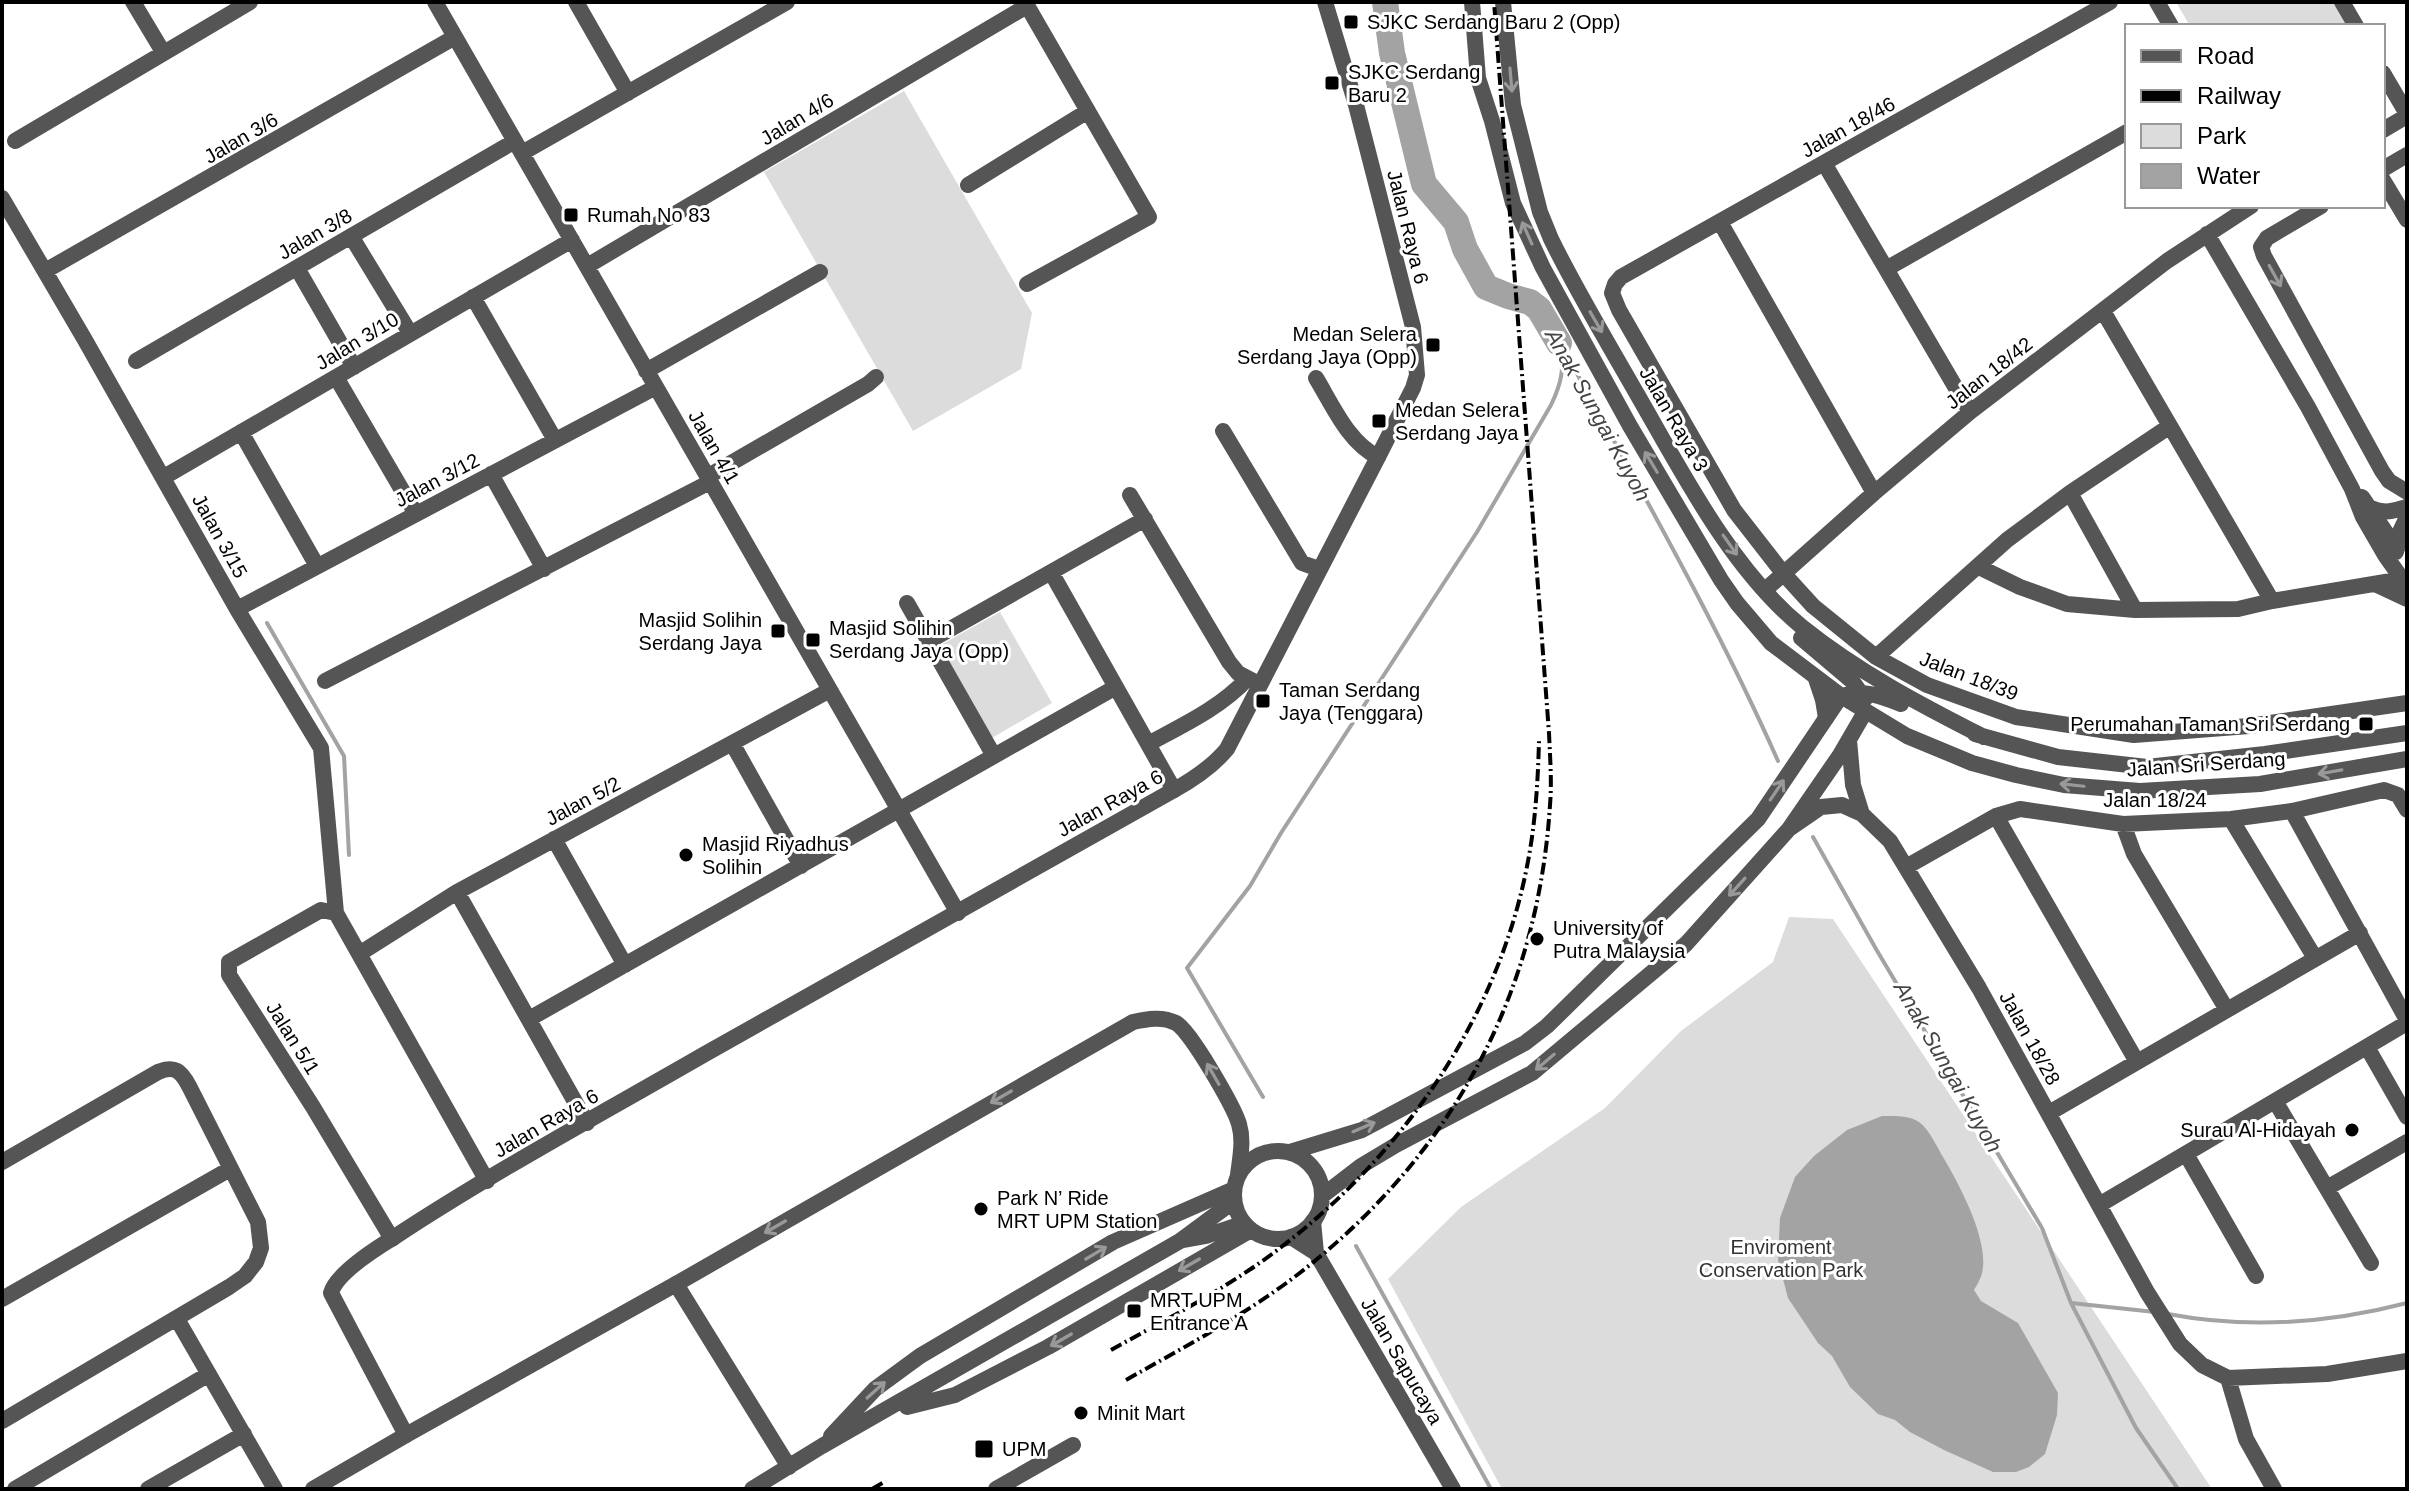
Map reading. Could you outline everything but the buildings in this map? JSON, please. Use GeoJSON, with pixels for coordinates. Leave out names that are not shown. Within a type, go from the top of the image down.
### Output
{"type":"FeatureCollection","features":[{"type":"Feature","properties":{"kind":"street"},"geometry":{"type":"LineString","coordinates":[[133,2],[163,52]]}},
{"type":"Feature","properties":{"kind":"street"},"geometry":{"type":"LineString","coordinates":[[15,141],[250,2]]}},
{"type":"Feature","properties":{"kind":"street","name":"Jalan 4/1"},"geometry":{"type":"LineString","coordinates":[[435,2],[958,913]]}},
{"type":"Feature","properties":{"kind":"street"},"geometry":{"type":"LineString","coordinates":[[576,2],[628,93]]}},
{"type":"Feature","properties":{"kind":"street","name":"Jalan 3/8"},"geometry":{"type":"LineString","coordinates":[[136,361],[351,236],[518,147],[628,93],[787,2]]}},
{"type":"Feature","properties":{"kind":"street","name":"Jalan Raya 6"},"geometry":{"type":"LineString","coordinates":[[406,1435],[331,1293],[333,1285],[342,1275],[392,1239],[487,1181],[1198,776],[1219,760],[1227,749],[1253,682],[1319,569],[1413,388],[1417,363],[1413,327],[1356,105],[1325,2]]}},
{"type":"Feature","properties":{"kind":"street","name":"Jalan Raya 3"},"geometry":{"type":"LineString","coordinates":[[1472,2],[1478,78],[1513,203],[1543,268],[1630,426],[1737,603],[1771,643],[1870,715]]}},
{"type":"Feature","properties":{"kind":"street","name":"Jalan Raya 3"},"geometry":{"type":"LineString","coordinates":[[1503,2],[1513,105],[1540,212],[1551,239],[1695,496],[1748,570],[1802,627],[1875,679],[1984,737]]}},
{"type":"Feature","properties":{"kind":"street","name":"Jalan 18/46"},"geometry":{"type":"LineString","coordinates":[[1612,293],[1621,277],[2110,2]]}},
{"type":"Feature","properties":{"kind":"street"},"geometry":{"type":"LineString","coordinates":[[2157,2],[2170,24]]}},
{"type":"Feature","properties":{"kind":"street"},"geometry":{"type":"LineString","coordinates":[[2343,2],[2355,24]]}},
{"type":"Feature","properties":{"kind":"street"},"geometry":{"type":"LineString","coordinates":[[1026,4],[1149,217],[1027,284]]}},
{"type":"Feature","properties":{"kind":"street","name":"Jalan 4/6"},"geometry":{"type":"LineString","coordinates":[[587,266],[1026,4]]}},
{"type":"Feature","properties":{"kind":"street","name":"Jalan 3/6"},"geometry":{"type":"LineString","coordinates":[[45,271],[455,37]]}},
{"type":"Feature","properties":{"kind":"street"},"geometry":{"type":"LineString","coordinates":[[2385,76],[2407,115],[2385,129]]}},
{"type":"Feature","properties":{"kind":"street"},"geometry":{"type":"LineString","coordinates":[[968,185],[1088,111]]}},
{"type":"Feature","properties":{"kind":"street"},"geometry":{"type":"LineString","coordinates":[[1886,269],[2125,133]]}},
{"type":"Feature","properties":{"kind":"street"},"geometry":{"type":"LineString","coordinates":[[2385,168],[2407,155]]}},
{"type":"Feature","properties":{"kind":"street"},"geometry":{"type":"LineString","coordinates":[[1824,163],[1970,412]]}},
{"type":"Feature","properties":{"kind":"street"},"geometry":{"type":"LineString","coordinates":[[2385,183],[2407,220]]}},
{"type":"Feature","properties":{"kind":"street","name":"Jalan 3/15"},"geometry":{"type":"LineString","coordinates":[[2,198],[237,609],[321,748],[336,913]]}},
{"type":"Feature","properties":{"kind":"street","name":"Jalan 18/42"},"geometry":{"type":"LineString","coordinates":[[1765,590],[1970,412],[2207,234],[2248,208]]}},
{"type":"Feature","properties":{"kind":"street"},"geometry":{"type":"LineString","coordinates":[[2318,208],[2267,238],[2261,247],[2382,471],[2389,481],[2407,492]]}},
{"type":"Feature","properties":{"kind":"street"},"geometry":{"type":"LineString","coordinates":[[1720,222],[1874,493]]}},
{"type":"Feature","properties":{"kind":"street"},"geometry":{"type":"LineString","coordinates":[[2207,234],[2308,407],[2377,541],[2400,570]]}},
{"type":"Feature","properties":{"kind":"street"},"geometry":{"type":"LineString","coordinates":[[351,236],[410,333]]}},
{"type":"Feature","properties":{"kind":"street","name":"Jalan 3/10"},"geometry":{"type":"LineString","coordinates":[[164,477],[572,240]]}},
{"type":"Feature","properties":{"kind":"street"},"geometry":{"type":"LineString","coordinates":[[297,268],[354,367]]}},
{"type":"Feature","properties":{"kind":"street"},"geometry":{"type":"LineString","coordinates":[[646,371],[820,272]]}},
{"type":"Feature","properties":{"kind":"street","name":"Jalan 18/39"},"geometry":{"type":"LineString","coordinates":[[1612,293],[1641,350],[1734,510],[1783,573],[1813,606],[1876,657],[1927,685],[2016,717],[2134,735],[2249,726],[2407,703]]}},
{"type":"Feature","properties":{"kind":"street"},"geometry":{"type":"LineString","coordinates":[[473,297],[555,440]]}},
{"type":"Feature","properties":{"kind":"street"},"geometry":{"type":"LineString","coordinates":[[2103,311],[2272,601]]}},
{"type":"Feature","properties":{"kind":"street"},"geometry":{"type":"LineString","coordinates":[[336,377],[416,514]]}},
{"type":"Feature","properties":{"kind":"street"},"geometry":{"type":"LineString","coordinates":[[325,681],[544,569],[709,479],[876,377]]}},
{"type":"Feature","properties":{"kind":"street"},"geometry":{"type":"LineString","coordinates":[[1316,378],[1355,440],[1364,450],[1378,457]]}},
{"type":"Feature","properties":{"kind":"street","name":"Jalan 3/12"},"geometry":{"type":"LineString","coordinates":[[237,609],[656,387]]}},
{"type":"Feature","properties":{"kind":"street"},"geometry":{"type":"LineString","coordinates":[[1876,657],[2007,540],[2070,493],[2170,426]]}},
{"type":"Feature","properties":{"kind":"street"},"geometry":{"type":"LineString","coordinates":[[1223,431],[1302,563],[1319,569]]}},
{"type":"Feature","properties":{"kind":"street"},"geometry":{"type":"LineString","coordinates":[[241,432],[317,566]]}},
{"type":"Feature","properties":{"kind":"street"},"geometry":{"type":"LineString","coordinates":[[491,474],[544,569]]}},
{"type":"Feature","properties":{"kind":"street"},"geometry":{"type":"LineString","coordinates":[[2352,489],[2371,508],[2400,570]]}},
{"type":"Feature","properties":{"kind":"street"},"geometry":{"type":"LineString","coordinates":[[2070,493],[2135,610]]}},
{"type":"Feature","properties":{"kind":"street"},"geometry":{"type":"LineString","coordinates":[[1130,495],[1229,662],[1238,673],[1253,682],[1148,744]]}},
{"type":"Feature","properties":{"kind":"street"},"geometry":{"type":"LineString","coordinates":[[2371,508],[2388,512],[2407,507]]}},
{"type":"Feature","properties":{"kind":"street"},"geometry":{"type":"LineString","coordinates":[[2400,570],[2400,532],[2407,517]]}},
{"type":"Feature","properties":{"kind":"street"},"geometry":{"type":"LineString","coordinates":[[929,641],[1145,519]]}},
{"type":"Feature","properties":{"kind":"street"},"geometry":{"type":"LineString","coordinates":[[2373,584],[2381,561],[2377,541]]}},
{"type":"Feature","properties":{"kind":"street"},"geometry":{"type":"LineString","coordinates":[[1979,567],[2020,587],[2067,604],[2135,610],[2238,609],[2373,584],[2400,570]]}},
{"type":"Feature","properties":{"kind":"street"},"geometry":{"type":"LineString","coordinates":[[1322,1196],[1361,1166],[1396,1145],[1532,1073],[1686,944],[1789,829],[1849,740],[1870,715],[1866,701],[1853,682],[1776,615],[1748,570]]}},
{"type":"Feature","properties":{"kind":"street"},"geometry":{"type":"LineString","coordinates":[[1051,572],[1174,790]]}},
{"type":"Feature","properties":{"kind":"street"},"geometry":{"type":"LineString","coordinates":[[2373,584],[2407,599]]}},
{"type":"Feature","properties":{"kind":"street"},"geometry":{"type":"LineString","coordinates":[[907,603],[994,756]]}},
{"type":"Feature","properties":{"kind":"street"},"geometry":{"type":"LineString","coordinates":[[1815,677],[1826,718]]}},
{"type":"Feature","properties":{"kind":"street"},"geometry":{"type":"LineString","coordinates":[[529,1019],[1116,687]]}},
{"type":"Feature","properties":{"kind":"street","name":"Jalan 5/2"},"geometry":{"type":"LineString","coordinates":[[359,954],[457,892],[830,690]]}},
{"type":"Feature","properties":{"kind":"street"},"geometry":{"type":"LineString","coordinates":[[1290,1152],[1362,1130],[1525,1043],[1547,1026],[1758,819],[1841,696],[1860,692],[1881,696],[1984,737]]}},
{"type":"Feature","properties":{"kind":"street","name":"Jalan Sri Serdang"},"geometry":{"type":"LineString","coordinates":[[1870,715],[1972,763],[2064,785],[2140,791],[2260,784],[2407,759]]}},
{"type":"Feature","properties":{"kind":"street","name":"Jalan Sri Serdang"},"geometry":{"type":"LineString","coordinates":[[1984,737],[2058,757],[2147,767],[2265,754],[2407,733]]}},
{"type":"Feature","properties":{"kind":"street"},"geometry":{"type":"LineString","coordinates":[[1849,740],[1853,785],[1862,814]]}},
{"type":"Feature","properties":{"kind":"street"},"geometry":{"type":"LineString","coordinates":[[732,743],[801,866]]}},
{"type":"Feature","properties":{"kind":"street","name":"Jalan 18/24"},"geometry":{"type":"LineString","coordinates":[[1906,867],[1996,816],[2020,809],[2123,824],[2231,819],[2292,811],[2384,790],[2398,795],[2407,810]]}},
{"type":"Feature","properties":{"kind":"street"},"geometry":{"type":"LineString","coordinates":[[1789,829],[1821,807],[1842,805],[1862,814]]}},
{"type":"Feature","properties":{"kind":"street"},"geometry":{"type":"LineString","coordinates":[[2099,1205],[2407,1022],[2292,811]]}},
{"type":"Feature","properties":{"kind":"street","name":"Jalan 18/28"},"geometry":{"type":"LineString","coordinates":[[1862,814],[1890,841],[1979,988],[2164,1321],[2180,1344],[2202,1365],[2228,1378]]}},
{"type":"Feature","properties":{"kind":"street"},"geometry":{"type":"LineString","coordinates":[[1996,816],[2137,1062]]}},
{"type":"Feature","properties":{"kind":"street"},"geometry":{"type":"LineString","coordinates":[[2231,819],[2315,958]]}},
{"type":"Feature","properties":{"kind":"street"},"geometry":{"type":"LineString","coordinates":[[2123,824],[2134,854],[2227,1010]]}},
{"type":"Feature","properties":{"kind":"street"},"geometry":{"type":"LineString","coordinates":[[554,839],[625,965]]}},
{"type":"Feature","properties":{"kind":"street"},"geometry":{"type":"LineString","coordinates":[[457,892],[587,1123]]}},
{"type":"Feature","properties":{"kind":"street","name":"Jalan 5/1"},"geometry":{"type":"LineString","coordinates":[[336,913],[321,910],[229,962],[229,975],[392,1239]]}},
{"type":"Feature","properties":{"kind":"street"},"geometry":{"type":"LineString","coordinates":[[336,913],[487,1181]]}},
{"type":"Feature","properties":{"kind":"street"},"geometry":{"type":"LineString","coordinates":[[2049,1113],[2360,933]]}},
{"type":"Feature","properties":{"kind":"street"},"geometry":{"type":"LineString","coordinates":[[313,1489],[1133,1022],[1154,1017],[1182,1028],[1230,1105],[1239,1124],[1242,1145],[1235,1188],[1237,1213],[1247,1227],[1263,1237],[1277,1239],[1303,1231],[1320,1210],[1320,1182],[1314,1169],[1303,1158],[1290,1152],[1275,1150],[1260,1154],[1247,1162],[1235,1188],[1180,1241],[752,1489]]}},
{"type":"Feature","properties":{"kind":"street"},"geometry":{"type":"LineString","coordinates":[[2367,1047],[2407,1117]]}},
{"type":"Feature","properties":{"kind":"street"},"geometry":{"type":"LineString","coordinates":[[2,1162],[167,1068],[176,1069],[183,1075],[258,1222],[261,1248],[256,1262],[245,1276],[2,1421]]}},
{"type":"Feature","properties":{"kind":"street"},"geometry":{"type":"LineString","coordinates":[[2275,1101],[2371,1263]]}},
{"type":"Feature","properties":{"kind":"street"},"geometry":{"type":"LineString","coordinates":[[2327,1188],[2407,1142]]}},
{"type":"Feature","properties":{"kind":"street"},"geometry":{"type":"LineString","coordinates":[[2186,1154],[2256,1276]]}},
{"type":"Feature","properties":{"kind":"street"},"geometry":{"type":"LineString","coordinates":[[2,1299],[230,1169]]}},
{"type":"Feature","properties":{"kind":"street"},"geometry":{"type":"LineString","coordinates":[[822,1446],[875,1389],[920,1356],[1113,1242],[1235,1188]]}},
{"type":"Feature","properties":{"kind":"street"},"geometry":{"type":"LineString","coordinates":[[1313,1221],[1316,1253]]}},
{"type":"Feature","properties":{"kind":"street"},"geometry":{"type":"LineString","coordinates":[[1180,1241],[1247,1227]]}},
{"type":"Feature","properties":{"kind":"street"},"geometry":{"type":"LineString","coordinates":[[861,1425],[914,1403],[955,1395],[1048,1347],[1247,1227]]}},
{"type":"Feature","properties":{"kind":"street"},"geometry":{"type":"LineString","coordinates":[[1291,1237],[1316,1253]]}},
{"type":"Feature","properties":{"kind":"street","name":"Jalan Sapucaya"},"geometry":{"type":"LineString","coordinates":[[1316,1253],[1453,1489]]}},
{"type":"Feature","properties":{"kind":"street"},"geometry":{"type":"LineString","coordinates":[[676,1284],[789,1467]]}},
{"type":"Feature","properties":{"kind":"street"},"geometry":{"type":"LineString","coordinates":[[177,1319],[244,1434],[271,1488]]}},
{"type":"Feature","properties":{"kind":"street"},"geometry":{"type":"LineString","coordinates":[[2274,1489],[2246,1439],[2228,1378],[2327,1374],[2407,1361]]}},
{"type":"Feature","properties":{"kind":"street"},"geometry":{"type":"LineString","coordinates":[[15,1489],[209,1374]]}},
{"type":"Feature","properties":{"kind":"street"},"geometry":{"type":"LineString","coordinates":[[148,1489],[244,1434]]}},
{"type":"Feature","properties":{"kind":"street"},"geometry":{"type":"LineString","coordinates":[[996,1489],[1073,1445]]}},
{"type":"Feature","properties":{"kind":"green space"},"geometry":{"type":"Polygon","coordinates":[[[2176,2],[2337,2],[2349,24],[2189,24],[2176,2]]]}},
{"type":"Feature","properties":{"kind":"green space"},"geometry":{"type":"Polygon","coordinates":[[[904,91],[1032,313],[1021,369],[913,431],[764,172],[904,91]]]}},
{"type":"Feature","properties":{"kind":"green space"},"geometry":{"type":"Polygon","coordinates":[[[1000,612],[1052,703],[990,739],[937,647],[1000,612]]]}},
{"type":"Feature","properties":{"kind":"green space","name":"Enviroment Conservation Park"},"geometry":{"type":"Polygon","coordinates":[[[1789,917],[1833,919],[2212,1489],[1502,1489],[1388,1279],[1461,1207],[1605,1108],[1681,1031],[1773,962],[1789,917]]]}},
{"type":"Feature","properties":{"kind":"water"},"geometry":{"type":"Polygon","coordinates":[[[1882,1116],[1915,1120],[1932,1138],[1964,1197],[1982,1245],[1981,1275],[1974,1290],[1981,1301],[2018,1323],[2058,1393],[2057,1415],[2045,1454],[2029,1467],[2016,1472],[1993,1472],[1944,1450],[1910,1432],[1895,1420],[1878,1414],[1850,1387],[1832,1356],[1818,1343],[1788,1298],[1778,1260],[1780,1218],[1795,1177],[1814,1156],[1847,1130],[1882,1116]]]}},
{"type":"Feature","properties":{"kind":"waterway","name":"Anak Sungai Kuyoh"},"geometry":{"type":"LineString","coordinates":[[1385,2],[1392,53],[1424,184],[1456,222],[1465,249],[1486,287],[1530,302],[1539,309],[1559,343]]}},
{"type":"Feature","properties":{"kind":"waterway"},"geometry":{"type":"LineString","coordinates":[[1263,1097],[1187,968],[1250,886],[1281,833],[1477,532],[1555,397],[1562,367],[1559,343]]}},
{"type":"Feature","properties":{"kind":"waterway","name":"Anak Sungai Kuyoh"},"geometry":{"type":"LineString","coordinates":[[1563,348],[1702,604],[1778,761]]}},
{"type":"Feature","properties":{"kind":"waterway"},"geometry":{"type":"LineString","coordinates":[[267,623],[344,756],[349,855]]}},
{"type":"Feature","properties":{"kind":"waterway","name":"Anak Sungai Kuyoh"},"geometry":{"type":"LineString","coordinates":[[1813,837],[2042,1228],[2071,1303],[2136,1428],[2178,1489]]}},
{"type":"Feature","properties":{"kind":"waterway"},"geometry":{"type":"LineString","coordinates":[[1356,1246],[1491,1489]]}},
{"type":"Feature","properties":{"kind":"waterway","name":"Anak Sungai Kuyoh"},"geometry":{"type":"LineString","coordinates":[[2071,1303],[2155,1312]]}},
{"type":"Feature","properties":{"kind":"waterway","name":"Anak Sungai Kuyoh"},"geometry":{"type":"LineString","coordinates":[[2168,1314],[2198,1319],[2288,1322],[2348,1315],[2407,1303]]}},
{"type":"Feature","properties":{"kind":"railway"},"geometry":{"type":"LineString","coordinates":[[1126,1380],[1216,1329],[1301,1272],[1354,1226],[1402,1177],[1443,1123],[1477,1066],[1505,1006],[1527,942],[1542,875],[1551,769],[1494,2]]}},
{"type":"Feature","properties":{"kind":"railway"},"geometry":{"type":"LineString","coordinates":[[1111,1350],[1233,1280],[1272,1254],[1320,1215],[1364,1173],[1404,1127],[1440,1077],[1471,1024],[1497,968],[1517,910],[1532,836],[1539,741]]}},
{"type":"Feature","properties":{"kind":"railway"},"geometry":{"type":"LineString","coordinates":[[872,1489],[886,1481]]}},
{"type":"Feature","properties":{"kind":"place","name":"SJKC Serdang Baru 2 (Opp)"},"geometry":{"type":"Point","coordinates":[1351,22]}},
{"type":"Feature","properties":{"kind":"place","name":"SJKC Serdang Baru 2"},"geometry":{"type":"Point","coordinates":[1332,83]}},
{"type":"Feature","properties":{"kind":"place","name":"Rumah No 83"},"geometry":{"type":"Point","coordinates":[571,215]}},
{"type":"Feature","properties":{"kind":"place","name":"Medan Selera Serdang Jaya (Opp)"},"geometry":{"type":"Point","coordinates":[1433,345]}},
{"type":"Feature","properties":{"kind":"place","name":"Medan Selera Serdang Jaya"},"geometry":{"type":"Point","coordinates":[1379,421]}},
{"type":"Feature","properties":{"kind":"place","name":"Masjid Solihin Serdang Jaya"},"geometry":{"type":"Point","coordinates":[778,631]}},
{"type":"Feature","properties":{"kind":"place","name":"Masjid Solihin Serdang Jaya (Opp)"},"geometry":{"type":"Point","coordinates":[813,640]}},
{"type":"Feature","properties":{"kind":"place","name":"Taman Serdang Jaya (Tenggara)"},"geometry":{"type":"Point","coordinates":[1263,701]}},
{"type":"Feature","properties":{"kind":"place","name":"Perumahan Taman Sri Serdang"},"geometry":{"type":"Point","coordinates":[2366,724]}},
{"type":"Feature","properties":{"kind":"place","name":"Masjid Riyadhus Solihin"},"geometry":{"type":"Point","coordinates":[686,855]}},
{"type":"Feature","properties":{"kind":"place","name":"University of Putra Malaysia"},"geometry":{"type":"Point","coordinates":[1537,939]}},
{"type":"Feature","properties":{"kind":"place","name":"Surau Al-Hidayah"},"geometry":{"type":"Point","coordinates":[2352,1130]}},
{"type":"Feature","properties":{"kind":"place","name":"Park N’ Ride MRT UPM Station"},"geometry":{"type":"Point","coordinates":[981,1209]}},
{"type":"Feature","properties":{"kind":"place","name":"MRT UPM Entrance A"},"geometry":{"type":"Point","coordinates":[1134,1311]}},
{"type":"Feature","properties":{"kind":"place","name":"Minit Mart"},"geometry":{"type":"Point","coordinates":[1081,1413]}},
{"type":"Feature","properties":{"kind":"place","name":"UPM"},"geometry":{"type":"Point","coordinates":[984,1449]}}]}
